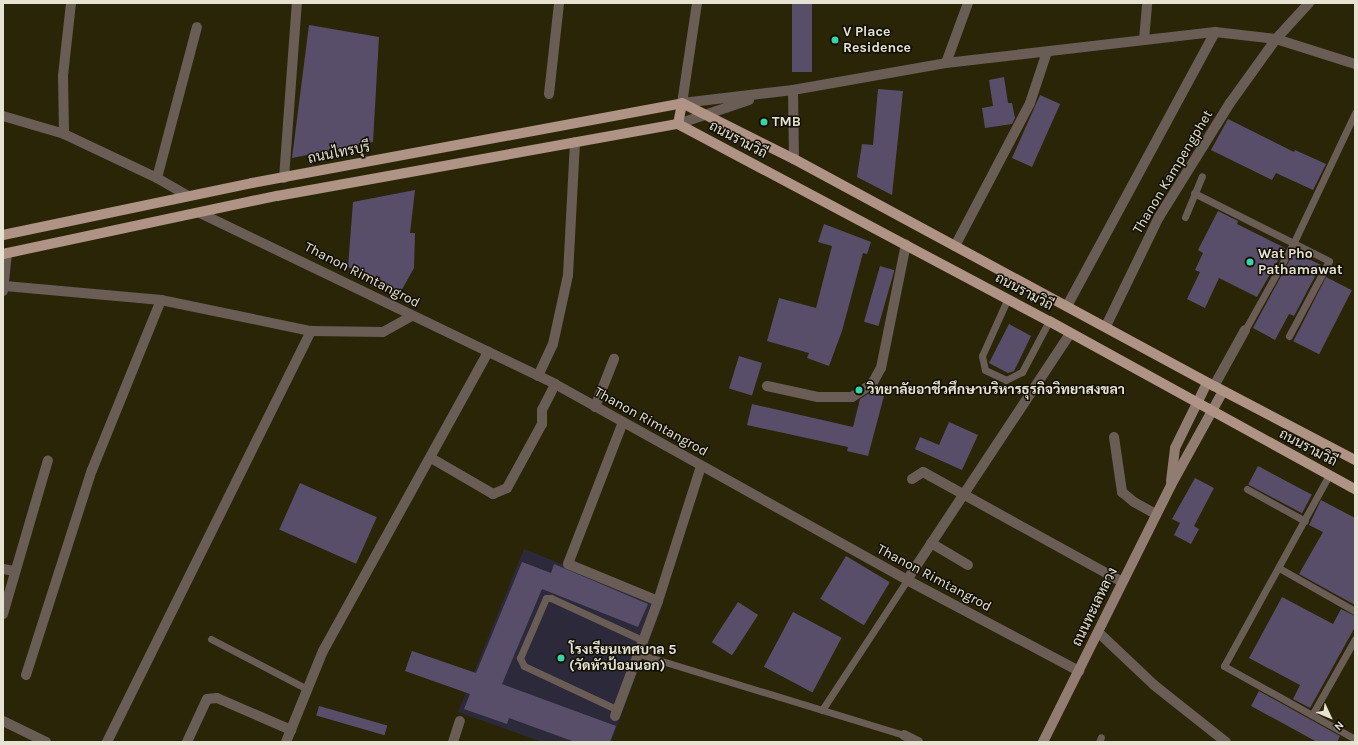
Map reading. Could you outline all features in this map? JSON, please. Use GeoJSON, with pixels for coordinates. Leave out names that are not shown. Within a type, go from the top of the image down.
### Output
{"type":"FeatureCollection","features":[{"type":"Feature","properties":{"kind":"main road","name":"ถนนไทรบุรี"},"geometry":{"type":"LineString","coordinates":[[3,235],[188,196],[682,103]]}},
{"type":"Feature","properties":{"kind":"main road","name":"ถนนรามวิถี"},"geometry":{"type":"LineString","coordinates":[[682,103],[794,159],[1106,326],[1215,387],[1355,460]]}},
{"type":"Feature","properties":{"kind":"main road"},"geometry":{"type":"LineString","coordinates":[[5,254],[200,212],[678,124],[682,103]]}},
{"type":"Feature","properties":{"kind":"main road","name":"ถนนรามวิถี"},"geometry":{"type":"LineString","coordinates":[[678,124],[1049,321],[1197,404],[1355,489]]}},
{"type":"Feature","properties":{"kind":"main road","name":"ถนนทะเลหลวง"},"geometry":{"type":"LineString","coordinates":[[1171,485],[1176,448],[1197,404],[1215,387]]}},
{"type":"Feature","properties":{"kind":"main road","name":"ถนนทะเลหลวง"},"geometry":{"type":"LineString","coordinates":[[1043,742],[1080,671],[1156,514],[1213,412],[1215,387]]}},
{"type":"Feature","properties":{"kind":"street"},"geometry":{"type":"LineString","coordinates":[[64,134],[63,75],[71,3]]}},
{"type":"Feature","properties":{"kind":"street"},"geometry":{"type":"LineString","coordinates":[[284,178],[297,3]]}},
{"type":"Feature","properties":{"kind":"street"},"geometry":{"type":"LineString","coordinates":[[549,94],[559,3]]}},
{"type":"Feature","properties":{"kind":"street"},"geometry":{"type":"LineString","coordinates":[[697,3],[682,103],[768,94],[946,63],[1215,32],[1276,39],[1355,64]]}},
{"type":"Feature","properties":{"kind":"street"},"geometry":{"type":"LineString","coordinates":[[946,63],[968,3]]}},
{"type":"Feature","properties":{"kind":"street"},"geometry":{"type":"LineString","coordinates":[[1144,40],[1147,3]]}},
{"type":"Feature","properties":{"kind":"street","name":"Thanon Kampengphet"},"geometry":{"type":"LineString","coordinates":[[1106,326],[1160,217],[1230,103],[1276,39],[1309,3]]}},
{"type":"Feature","properties":{"kind":"street"},"geometry":{"type":"LineString","coordinates":[[157,178],[197,26]]}},
{"type":"Feature","properties":{"kind":"street"},"geometry":{"type":"LineString","coordinates":[[1067,306],[1215,32]]}},
{"type":"Feature","properties":{"kind":"street"},"geometry":{"type":"LineString","coordinates":[[955,246],[1030,103],[1047,52]]}},
{"type":"Feature","properties":{"kind":"street"},"geometry":{"type":"LineString","coordinates":[[793,90],[794,159]]}},
{"type":"Feature","properties":{"kind":"street"},"geometry":{"type":"LineString","coordinates":[[678,124],[768,94]]}},
{"type":"Feature","properties":{"kind":"street"},"geometry":{"type":"LineString","coordinates":[[3,116],[64,134],[157,178],[188,196]]}},
{"type":"Feature","properties":{"kind":"street"},"geometry":{"type":"LineString","coordinates":[[538,376],[553,344],[568,275],[575,142]]}},
{"type":"Feature","properties":{"kind":"street","name":"Thanon Rimtangrod"},"geometry":{"type":"LineString","coordinates":[[200,212],[555,384],[907,580],[1080,671]]}},
{"type":"Feature","properties":{"kind":"street"},"geometry":{"type":"LineString","coordinates":[[767,386],[818,397],[852,397],[872,384],[881,368],[906,244]]}},
{"type":"Feature","properties":{"kind":"street"},"geometry":{"type":"LineString","coordinates":[[5,254],[4,289],[161,300],[311,331],[383,332],[412,316]]}},
{"type":"Feature","properties":{"kind":"street"},"geometry":{"type":"LineString","coordinates":[[26,676],[92,470],[161,300]]}},
{"type":"Feature","properties":{"kind":"street"},"geometry":{"type":"LineString","coordinates":[[1215,387],[1245,330]]}},
{"type":"Feature","properties":{"kind":"street"},"geometry":{"type":"LineString","coordinates":[[106,742],[311,331]]}},
{"type":"Feature","properties":{"kind":"street"},"geometry":{"type":"LineString","coordinates":[[907,580],[1070,334]]}},
{"type":"Feature","properties":{"kind":"street"},"geometry":{"type":"LineString","coordinates":[[286,742],[323,651],[431,458],[488,352]]}},
{"type":"Feature","properties":{"kind":"street"},"geometry":{"type":"LineString","coordinates":[[595,407],[614,359]]}},
{"type":"Feature","properties":{"kind":"street"},"geometry":{"type":"LineString","coordinates":[[431,458],[493,494],[507,488],[542,424],[542,410],[555,384]]}},
{"type":"Feature","properties":{"kind":"street"},"geometry":{"type":"LineString","coordinates":[[623,422],[568,564],[658,601]]}},
{"type":"Feature","properties":{"kind":"street"},"geometry":{"type":"LineString","coordinates":[[1114,438],[1122,492],[1134,502],[1156,514]]}},
{"type":"Feature","properties":{"kind":"street"},"geometry":{"type":"LineString","coordinates":[[3,614],[14,571],[48,460]]}},
{"type":"Feature","properties":{"kind":"street"},"geometry":{"type":"LineString","coordinates":[[616,713],[658,601],[701,466]]}},
{"type":"Feature","properties":{"kind":"street"},"geometry":{"type":"LineString","coordinates":[[912,478],[923,472],[1122,582]]}},
{"type":"Feature","properties":{"kind":"street"},"geometry":{"type":"LineString","coordinates":[[932,544],[968,565]]}},
{"type":"Feature","properties":{"kind":"street"},"geometry":{"type":"LineString","coordinates":[[3,569],[14,571]]}},
{"type":"Feature","properties":{"kind":"street"},"geometry":{"type":"LineString","coordinates":[[1098,632],[1154,685],[1226,742]]}},
{"type":"Feature","properties":{"kind":"street"},"geometry":{"type":"LineString","coordinates":[[187,742],[207,699],[217,698],[291,730]]}},
{"type":"Feature","properties":{"kind":"street"},"geometry":{"type":"LineString","coordinates":[[3,721],[46,742]]}},
{"type":"Feature","properties":{"kind":"street"},"geometry":{"type":"LineString","coordinates":[[453,742],[460,721]]}},
{"type":"Feature","properties":{"kind":"street"},"geometry":{"type":"LineString","coordinates":[[904,735],[918,742]]}},
{"type":"Feature","properties":{"kind":"lane"},"geometry":{"type":"LineString","coordinates":[[1245,330],[1294,242],[1355,113]]}},
{"type":"Feature","properties":{"kind":"lane"},"geometry":{"type":"LineString","coordinates":[[1185,217],[1202,176]]}},
{"type":"Feature","properties":{"kind":"lane"},"geometry":{"type":"LineString","coordinates":[[1194,193],[1294,242],[1329,261],[1289,336]]}},
{"type":"Feature","properties":{"kind":"lane"},"geometry":{"type":"LineString","coordinates":[[1007,300],[982,356],[986,370],[1006,380],[1022,372],[1049,321]]}},
{"type":"Feature","properties":{"kind":"lane"},"geometry":{"type":"LineString","coordinates":[[1329,475],[1224,666],[1355,741]]}},
{"type":"Feature","properties":{"kind":"lane"},"geometry":{"type":"LineString","coordinates":[[1247,490],[1305,521]]}},
{"type":"Feature","properties":{"kind":"lane"},"geometry":{"type":"LineString","coordinates":[[1279,568],[1355,611]]}},
{"type":"Feature","properties":{"kind":"lane"},"geometry":{"type":"LineString","coordinates":[[822,710],[907,580]]}},
{"type":"Feature","properties":{"kind":"lane"},"geometry":{"type":"LineString","coordinates":[[616,713],[524,666],[520,658],[546,598],[551,598],[644,641]]}},
{"type":"Feature","properties":{"kind":"lane"},"geometry":{"type":"LineString","coordinates":[[211,639],[307,689]]}},
{"type":"Feature","properties":{"kind":"lane"},"geometry":{"type":"LineString","coordinates":[[1312,715],[1355,639]]}},
{"type":"Feature","properties":{"kind":"lane"},"geometry":{"type":"LineString","coordinates":[[639,654],[904,735]]}},
{"type":"Feature","properties":{"kind":"shaded area","name":"โรงเรียนเทศบาล 5 (วัดหัวป้อมนอก)"},"geometry":{"type":"Polygon","coordinates":[[[524,549],[663,604],[611,742],[542,742],[458,712],[524,549]]]}},
{"type":"Feature","properties":{"kind":"building"},"geometry":{"type":"Polygon","coordinates":[[[792,3],[812,3],[812,72],[792,72],[792,3]]]}},
{"type":"Feature","properties":{"kind":"building"},"geometry":{"type":"Polygon","coordinates":[[[309,25],[379,37],[373,142],[292,158],[309,25]]]}},
{"type":"Feature","properties":{"kind":"building"},"geometry":{"type":"Polygon","coordinates":[[[1004,77],[1008,103],[1012,103],[1015,118],[1012,124],[985,128],[982,108],[993,106],[989,80],[1004,77]]]}},
{"type":"Feature","properties":{"kind":"building"},"geometry":{"type":"Polygon","coordinates":[[[878,89],[903,91],[892,195],[857,177],[862,144],[873,145],[878,89]]]}},
{"type":"Feature","properties":{"kind":"building"},"geometry":{"type":"Polygon","coordinates":[[[1040,95],[1060,104],[1032,167],[1012,158],[1040,95]]]}},
{"type":"Feature","properties":{"kind":"building"},"geometry":{"type":"Polygon","coordinates":[[[1228,119],[1294,152],[1295,150],[1326,164],[1313,190],[1276,173],[1272,180],[1211,150],[1228,119]]]}},
{"type":"Feature","properties":{"kind":"building"},"geometry":{"type":"Polygon","coordinates":[[[415,190],[410,233],[415,233],[414,268],[400,293],[348,267],[353,202],[415,190]]]}},
{"type":"Feature","properties":{"kind":"building"},"geometry":{"type":"Polygon","coordinates":[[[1218,211],[1238,221],[1237,224],[1285,248],[1257,297],[1219,278],[1205,308],[1187,299],[1200,272],[1195,270],[1203,253],[1198,250],[1218,211]]]}},
{"type":"Feature","properties":{"kind":"building"},"geometry":{"type":"Polygon","coordinates":[[[824,224],[871,242],[867,254],[863,253],[842,331],[829,366],[807,358],[809,353],[767,341],[779,298],[816,308],[832,246],[818,242],[824,224]]]}},
{"type":"Feature","properties":{"kind":"building","name":"Wat Pho Pathamawat"},"geometry":{"type":"Polygon","coordinates":[[[1294,252],[1321,265],[1294,316],[1289,314],[1275,340],[1253,328],[1294,252]]]}},
{"type":"Feature","properties":{"kind":"building"},"geometry":{"type":"Polygon","coordinates":[[[880,266],[894,270],[878,326],[864,322],[880,266]]]}},
{"type":"Feature","properties":{"kind":"building"},"geometry":{"type":"Polygon","coordinates":[[[1326,277],[1352,290],[1319,354],[1293,341],[1326,277]]]}},
{"type":"Feature","properties":{"kind":"building"},"geometry":{"type":"Polygon","coordinates":[[[1009,324],[1031,336],[1014,371],[1008,373],[989,363],[1009,324]]]}},
{"type":"Feature","properties":{"kind":"building"},"geometry":{"type":"Polygon","coordinates":[[[739,356],[762,363],[752,396],[729,389],[739,356]]]}},
{"type":"Feature","properties":{"kind":"building"},"geometry":{"type":"Polygon","coordinates":[[[871,392],[884,396],[868,456],[847,451],[848,447],[747,425],[752,404],[853,427],[860,399],[871,392]]]}},
{"type":"Feature","properties":{"kind":"building"},"geometry":{"type":"Polygon","coordinates":[[[949,422],[978,435],[962,470],[915,449],[920,437],[939,445],[949,422]]]}},
{"type":"Feature","properties":{"kind":"building"},"geometry":{"type":"Polygon","coordinates":[[[1258,466],[1312,495],[1302,513],[1248,485],[1258,466]]]}},
{"type":"Feature","properties":{"kind":"building"},"geometry":{"type":"Polygon","coordinates":[[[1195,478],[1214,488],[1194,526],[1199,529],[1191,544],[1174,535],[1180,523],[1172,519],[1195,478]]]}},
{"type":"Feature","properties":{"kind":"building"},"geometry":{"type":"Polygon","coordinates":[[[300,483],[377,517],[356,564],[279,530],[300,483]]]}},
{"type":"Feature","properties":{"kind":"building"},"geometry":{"type":"Polygon","coordinates":[[[1321,500],[1355,518],[1355,605],[1299,574],[1323,532],[1309,525],[1321,500]]]}},
{"type":"Feature","properties":{"kind":"building"},"geometry":{"type":"Polygon","coordinates":[[[846,556],[890,582],[864,625],[820,599],[846,556]]]}},
{"type":"Feature","properties":{"kind":"building"},"geometry":{"type":"Polygon","coordinates":[[[522,562],[551,573],[554,564],[648,604],[638,627],[542,589],[502,684],[616,726],[610,742],[575,742],[509,718],[507,724],[464,709],[470,694],[405,671],[412,651],[476,673],[522,562]]]}},
{"type":"Feature","properties":{"kind":"building"},"geometry":{"type":"Polygon","coordinates":[[[1282,597],[1333,624],[1341,609],[1355,616],[1355,627],[1310,708],[1293,699],[1300,685],[1249,658],[1282,597]]]}},
{"type":"Feature","properties":{"kind":"building"},"geometry":{"type":"Polygon","coordinates":[[[738,602],[758,615],[732,655],[712,642],[738,602]]]}},
{"type":"Feature","properties":{"kind":"building"},"geometry":{"type":"Polygon","coordinates":[[[793,612],[842,638],[812,693],[764,667],[793,612]]]}},
{"type":"Feature","properties":{"kind":"building"},"geometry":{"type":"Polygon","coordinates":[[[1259,691],[1340,736],[1337,742],[1317,742],[1251,706],[1259,691]]]}},
{"type":"Feature","properties":{"kind":"building"},"geometry":{"type":"Polygon","coordinates":[[[319,706],[387,726],[384,735],[316,716],[319,706]]]}},
{"type":"Feature","properties":{"kind":"place","name":"V Place Residence"},"geometry":{"type":"Point","coordinates":[835,40]}},
{"type":"Feature","properties":{"kind":"place","name":"TMB"},"geometry":{"type":"Point","coordinates":[764,122]}},
{"type":"Feature","properties":{"kind":"place","name":"Wat Pho Pathamawat"},"geometry":{"type":"Point","coordinates":[1250,262]}},
{"type":"Feature","properties":{"kind":"place","name":"วิทยาลัยอาชีวศึกษาบริหารธุรกิจวิทยาสงขลา"},"geometry":{"type":"Point","coordinates":[859,390]}},
{"type":"Feature","properties":{"kind":"place","name":"โรงเรียนเทศบาล 5 (วัดหัวป้อมนอก)"},"geometry":{"type":"Point","coordinates":[561,658]}}]}
